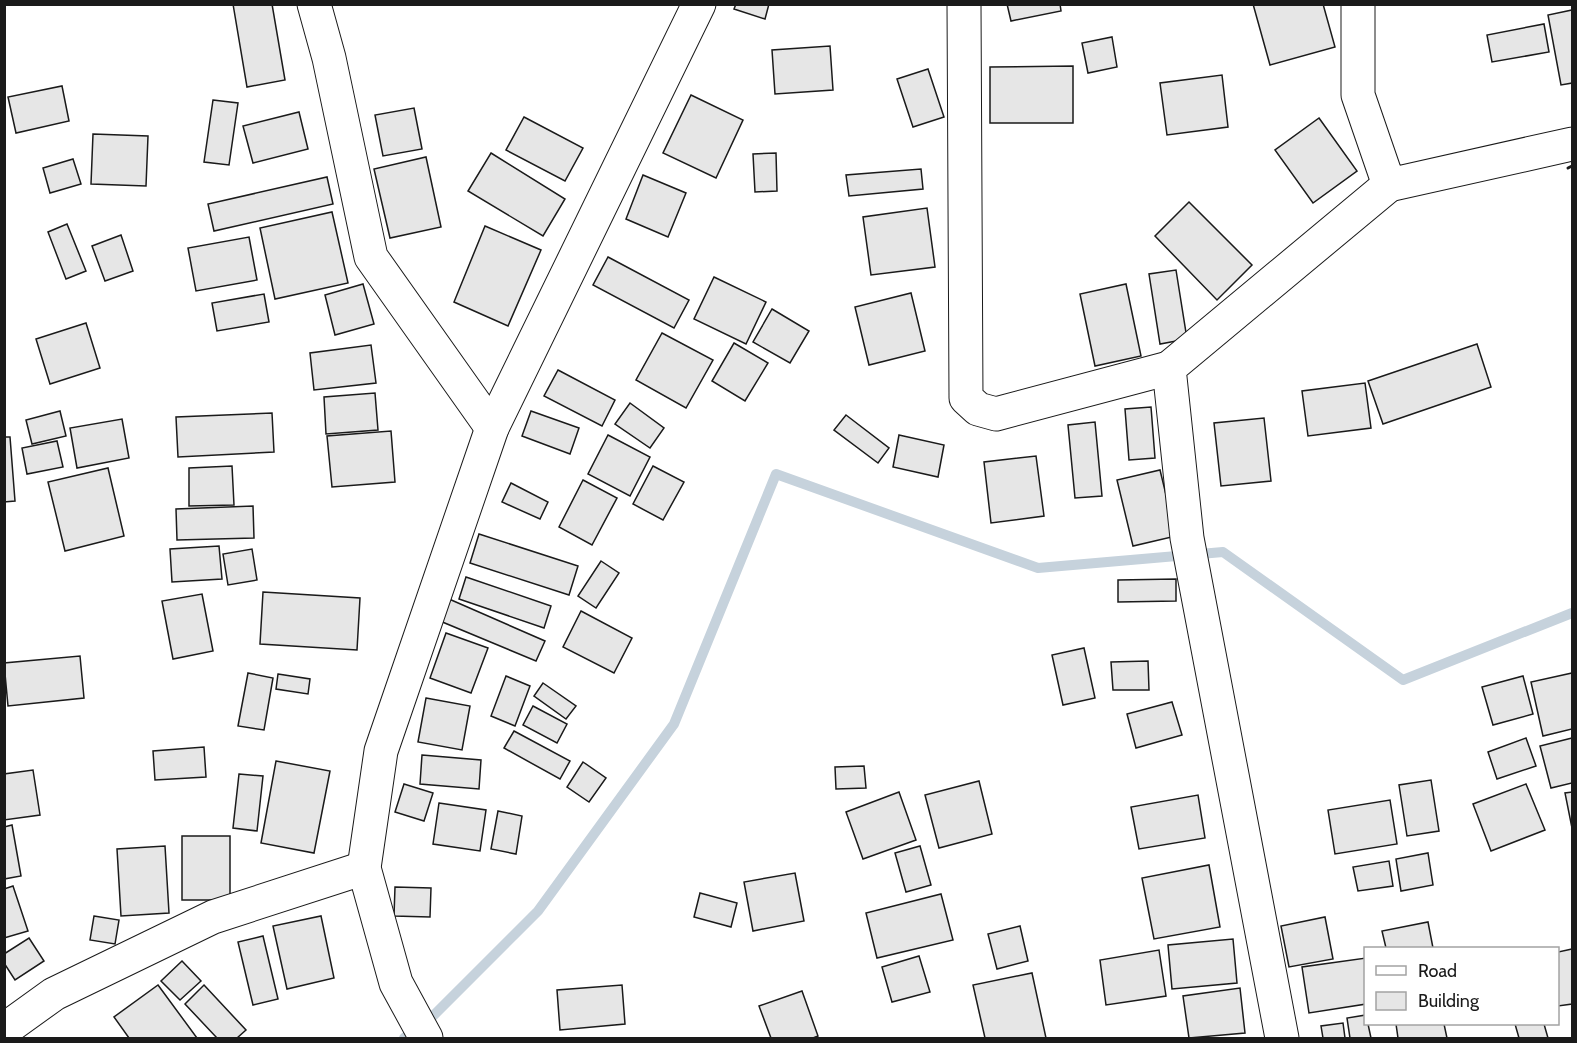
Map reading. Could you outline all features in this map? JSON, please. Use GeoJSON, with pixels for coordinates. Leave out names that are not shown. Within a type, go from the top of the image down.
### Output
{"type":"FeatureCollection","features":[{"type":"Feature","properties":{"kind":"street"},"geometry":{"type":"LineString","coordinates":[[314,4],[329,58],[371,257],[492,428]]}},
{"type":"Feature","properties":{"kind":"street"},"geometry":{"type":"LineString","coordinates":[[426,1038],[396,983],[364,868],[381,751],[492,428],[699,4]]}},
{"type":"Feature","properties":{"kind":"street"},"geometry":{"type":"LineString","coordinates":[[964,4],[966,398],[978,410],[996,414],[1168,369],[1389,185],[1572,144]]}},
{"type":"Feature","properties":{"kind":"street"},"geometry":{"type":"LineString","coordinates":[[1358,4],[1358,95],[1389,185]]}},
{"type":"Feature","properties":{"kind":"street"},"geometry":{"type":"LineString","coordinates":[[1168,369],[1186,538],[1282,1038]]}},
{"type":"Feature","properties":{"kind":"street"},"geometry":{"type":"LineString","coordinates":[[4,1030],[54,994],[213,917],[364,868]]}},
{"type":"Feature","properties":{"kind":"building"},"geometry":{"type":"Polygon","coordinates":[[[233,4],[272,4],[285,80],[247,87],[233,4]]]}},
{"type":"Feature","properties":{"kind":"building"},"geometry":{"type":"Polygon","coordinates":[[[736,4],[769,4],[765,19],[734,9],[736,4]]]}},
{"type":"Feature","properties":{"kind":"building"},"geometry":{"type":"Polygon","coordinates":[[[1007,4],[1060,4],[1061,11],[1011,21],[1007,4]]]}},
{"type":"Feature","properties":{"kind":"building"},"geometry":{"type":"Polygon","coordinates":[[[1253,4],[1323,4],[1335,47],[1270,65],[1253,4]]]}},
{"type":"Feature","properties":{"kind":"building"},"geometry":{"type":"Polygon","coordinates":[[[1572,10],[1572,83],[1561,85],[1548,15],[1572,10]]]}},
{"type":"Feature","properties":{"kind":"building"},"geometry":{"type":"Polygon","coordinates":[[[1544,24],[1549,52],[1492,62],[1487,35],[1544,24]]]}},
{"type":"Feature","properties":{"kind":"building"},"geometry":{"type":"Polygon","coordinates":[[[1112,37],[1117,67],[1088,73],[1082,43],[1112,37]]]}},
{"type":"Feature","properties":{"kind":"building"},"geometry":{"type":"Polygon","coordinates":[[[830,46],[833,90],[775,94],[772,50],[830,46]]]}},
{"type":"Feature","properties":{"kind":"building"},"geometry":{"type":"Polygon","coordinates":[[[1073,66],[1073,123],[990,123],[990,67],[1073,66]]]}},
{"type":"Feature","properties":{"kind":"building"},"geometry":{"type":"Polygon","coordinates":[[[928,69],[944,117],[913,127],[897,79],[928,69]]]}},
{"type":"Feature","properties":{"kind":"building"},"geometry":{"type":"Polygon","coordinates":[[[1222,75],[1228,127],[1167,135],[1160,83],[1222,75]]]}},
{"type":"Feature","properties":{"kind":"building"},"geometry":{"type":"Polygon","coordinates":[[[62,86],[69,121],[16,133],[8,97],[62,86]]]}},
{"type":"Feature","properties":{"kind":"building"},"geometry":{"type":"Polygon","coordinates":[[[691,95],[743,120],[716,178],[663,153],[691,95]]]}},
{"type":"Feature","properties":{"kind":"building"},"geometry":{"type":"Polygon","coordinates":[[[213,100],[238,103],[229,165],[204,162],[213,100]]]}},
{"type":"Feature","properties":{"kind":"building"},"geometry":{"type":"Polygon","coordinates":[[[414,108],[422,149],[383,156],[375,115],[414,108]]]}},
{"type":"Feature","properties":{"kind":"building"},"geometry":{"type":"Polygon","coordinates":[[[299,112],[308,149],[253,163],[243,126],[299,112]]]}},
{"type":"Feature","properties":{"kind":"building"},"geometry":{"type":"Polygon","coordinates":[[[524,117],[583,148],[565,181],[506,150],[524,117]]]}},
{"type":"Feature","properties":{"kind":"building"},"geometry":{"type":"Polygon","coordinates":[[[1319,118],[1357,171],[1313,203],[1275,150],[1319,118]]]}},
{"type":"Feature","properties":{"kind":"building"},"geometry":{"type":"Polygon","coordinates":[[[93,134],[148,136],[146,186],[91,184],[93,134]]]}},
{"type":"Feature","properties":{"kind":"building"},"geometry":{"type":"Polygon","coordinates":[[[491,153],[565,199],[543,236],[468,191],[491,153]]]}},
{"type":"Feature","properties":{"kind":"building"},"geometry":{"type":"Polygon","coordinates":[[[776,153],[777,191],[755,192],[753,154],[776,153]]]}},
{"type":"Feature","properties":{"kind":"building"},"geometry":{"type":"Polygon","coordinates":[[[426,157],[441,227],[390,238],[374,169],[426,157]]]}},
{"type":"Feature","properties":{"kind":"building"},"geometry":{"type":"Polygon","coordinates":[[[73,159],[81,184],[50,193],[43,168],[73,159]]]}},
{"type":"Feature","properties":{"kind":"building"},"geometry":{"type":"Polygon","coordinates":[[[921,169],[923,189],[849,196],[846,175],[921,169]]]}},
{"type":"Feature","properties":{"kind":"building"},"geometry":{"type":"Polygon","coordinates":[[[643,175],[686,193],[668,237],[626,219],[643,175]]]}},
{"type":"Feature","properties":{"kind":"building"},"geometry":{"type":"Polygon","coordinates":[[[327,177],[333,204],[214,231],[208,204],[327,177]]]}},
{"type":"Feature","properties":{"kind":"building"},"geometry":{"type":"Polygon","coordinates":[[[1189,202],[1252,265],[1217,300],[1155,236],[1189,202]]]}},
{"type":"Feature","properties":{"kind":"building"},"geometry":{"type":"Polygon","coordinates":[[[927,208],[935,267],[871,275],[863,217],[927,208]]]}},
{"type":"Feature","properties":{"kind":"building"},"geometry":{"type":"Polygon","coordinates":[[[332,212],[348,283],[275,299],[260,228],[332,212]]]}},
{"type":"Feature","properties":{"kind":"building"},"geometry":{"type":"Polygon","coordinates":[[[67,224],[86,271],[66,279],[48,232],[67,224]]]}},
{"type":"Feature","properties":{"kind":"building"},"geometry":{"type":"Polygon","coordinates":[[[485,226],[541,250],[508,326],[454,302],[485,226]]]}},
{"type":"Feature","properties":{"kind":"building"},"geometry":{"type":"Polygon","coordinates":[[[121,235],[133,271],[105,281],[92,246],[121,235]]]}},
{"type":"Feature","properties":{"kind":"building"},"geometry":{"type":"Polygon","coordinates":[[[249,237],[257,280],[196,291],[188,248],[249,237]]]}},
{"type":"Feature","properties":{"kind":"building"},"geometry":{"type":"Polygon","coordinates":[[[608,257],[689,300],[674,328],[593,285],[608,257]]]}},
{"type":"Feature","properties":{"kind":"building"},"geometry":{"type":"Polygon","coordinates":[[[1176,270],[1187,339],[1160,344],[1149,274],[1176,270]]]}},
{"type":"Feature","properties":{"kind":"building"},"geometry":{"type":"Polygon","coordinates":[[[714,277],[766,302],[746,344],[694,319],[714,277]]]}},
{"type":"Feature","properties":{"kind":"building"},"geometry":{"type":"Polygon","coordinates":[[[363,284],[374,324],[335,335],[325,295],[363,284]]]}},
{"type":"Feature","properties":{"kind":"building"},"geometry":{"type":"Polygon","coordinates":[[[1126,284],[1141,356],[1095,366],[1080,294],[1126,284]]]}},
{"type":"Feature","properties":{"kind":"building"},"geometry":{"type":"Polygon","coordinates":[[[911,293],[925,351],[869,365],[855,307],[911,293]]]}},
{"type":"Feature","properties":{"kind":"building"},"geometry":{"type":"Polygon","coordinates":[[[264,294],[269,322],[217,331],[212,303],[264,294]]]}},
{"type":"Feature","properties":{"kind":"building"},"geometry":{"type":"Polygon","coordinates":[[[772,309],[809,331],[790,363],[753,342],[772,309]]]}},
{"type":"Feature","properties":{"kind":"building"},"geometry":{"type":"Polygon","coordinates":[[[86,323],[100,368],[50,384],[36,339],[86,323]]]}},
{"type":"Feature","properties":{"kind":"building"},"geometry":{"type":"Polygon","coordinates":[[[662,333],[713,360],[686,408],[636,380],[662,333]]]}},
{"type":"Feature","properties":{"kind":"building"},"geometry":{"type":"Polygon","coordinates":[[[734,343],[768,363],[745,401],[712,381],[734,343]]]}},
{"type":"Feature","properties":{"kind":"building"},"geometry":{"type":"Polygon","coordinates":[[[1477,344],[1491,387],[1383,424],[1368,381],[1477,344]]]}},
{"type":"Feature","properties":{"kind":"building"},"geometry":{"type":"Polygon","coordinates":[[[371,345],[376,383],[314,390],[310,353],[371,345]]]}},
{"type":"Feature","properties":{"kind":"building"},"geometry":{"type":"Polygon","coordinates":[[[558,370],[615,400],[602,426],[544,396],[558,370]]]}},
{"type":"Feature","properties":{"kind":"building"},"geometry":{"type":"Polygon","coordinates":[[[1365,383],[1371,428],[1308,436],[1302,391],[1365,383]]]}},
{"type":"Feature","properties":{"kind":"building"},"geometry":{"type":"Polygon","coordinates":[[[375,393],[378,430],[326,434],[324,397],[375,393]]]}},
{"type":"Feature","properties":{"kind":"building"},"geometry":{"type":"Polygon","coordinates":[[[630,403],[664,428],[650,448],[615,424],[630,403]]]}},
{"type":"Feature","properties":{"kind":"building"},"geometry":{"type":"Polygon","coordinates":[[[1151,407],[1155,458],[1129,460],[1125,409],[1151,407]]]}},
{"type":"Feature","properties":{"kind":"building"},"geometry":{"type":"Polygon","coordinates":[[[60,411],[66,436],[32,444],[26,420],[60,411]]]}},
{"type":"Feature","properties":{"kind":"building"},"geometry":{"type":"Polygon","coordinates":[[[531,411],[579,428],[570,454],[522,436],[531,411]]]}},
{"type":"Feature","properties":{"kind":"building"},"geometry":{"type":"Polygon","coordinates":[[[272,413],[274,452],[178,457],[176,417],[272,413]]]}},
{"type":"Feature","properties":{"kind":"building"},"geometry":{"type":"Polygon","coordinates":[[[846,415],[889,448],[878,463],[834,430],[846,415]]]}},
{"type":"Feature","properties":{"kind":"building"},"geometry":{"type":"Polygon","coordinates":[[[1264,418],[1271,481],[1221,486],[1214,423],[1264,418]]]}},
{"type":"Feature","properties":{"kind":"building"},"geometry":{"type":"Polygon","coordinates":[[[122,419],[129,458],[77,468],[70,428],[122,419]]]}},
{"type":"Feature","properties":{"kind":"building"},"geometry":{"type":"Polygon","coordinates":[[[1095,422],[1102,496],[1075,498],[1068,425],[1095,422]]]}},
{"type":"Feature","properties":{"kind":"building"},"geometry":{"type":"Polygon","coordinates":[[[391,431],[395,482],[332,487],[327,436],[391,431]]]}},
{"type":"Feature","properties":{"kind":"building"},"geometry":{"type":"Polygon","coordinates":[[[608,435],[650,457],[630,496],[588,474],[608,435]]]}},
{"type":"Feature","properties":{"kind":"building"},"geometry":{"type":"Polygon","coordinates":[[[899,435],[944,445],[938,477],[893,467],[899,435]]]}},
{"type":"Feature","properties":{"kind":"building"},"geometry":{"type":"Polygon","coordinates":[[[4,437],[10,437],[15,501],[4,502],[4,437]]]}},
{"type":"Feature","properties":{"kind":"building"},"geometry":{"type":"Polygon","coordinates":[[[57,441],[63,467],[27,474],[22,448],[57,441]]]}},
{"type":"Feature","properties":{"kind":"building"},"geometry":{"type":"Polygon","coordinates":[[[1036,456],[1044,516],[991,523],[984,462],[1036,456]]]}},
{"type":"Feature","properties":{"kind":"building"},"geometry":{"type":"Polygon","coordinates":[[[232,466],[234,505],[189,506],[189,468],[232,466]]]}},
{"type":"Feature","properties":{"kind":"building"},"geometry":{"type":"Polygon","coordinates":[[[653,466],[684,482],[663,520],[633,504],[653,466]]]}},
{"type":"Feature","properties":{"kind":"building"},"geometry":{"type":"Polygon","coordinates":[[[108,468],[124,536],[65,551],[48,482],[108,468]]]}},
{"type":"Feature","properties":{"kind":"building"},"geometry":{"type":"Polygon","coordinates":[[[1160,470],[1176,536],[1133,546],[1117,480],[1160,470]]]}},
{"type":"Feature","properties":{"kind":"building"},"geometry":{"type":"Polygon","coordinates":[[[583,480],[617,498],[592,545],[559,527],[583,480]]]}},
{"type":"Feature","properties":{"kind":"building"},"geometry":{"type":"Polygon","coordinates":[[[511,483],[548,502],[540,519],[502,502],[511,483]]]}},
{"type":"Feature","properties":{"kind":"building"},"geometry":{"type":"Polygon","coordinates":[[[253,506],[254,538],[177,540],[176,509],[253,506]]]}},
{"type":"Feature","properties":{"kind":"building"},"geometry":{"type":"Polygon","coordinates":[[[479,534],[578,566],[569,595],[470,563],[479,534]]]}},
{"type":"Feature","properties":{"kind":"building"},"geometry":{"type":"Polygon","coordinates":[[[219,546],[222,579],[172,582],[170,549],[219,546]]]}},
{"type":"Feature","properties":{"kind":"building"},"geometry":{"type":"Polygon","coordinates":[[[252,549],[257,580],[228,585],[223,554],[252,549]]]}},
{"type":"Feature","properties":{"kind":"building"},"geometry":{"type":"Polygon","coordinates":[[[601,561],[619,573],[596,608],[578,596],[601,561]]]}},
{"type":"Feature","properties":{"kind":"building"},"geometry":{"type":"Polygon","coordinates":[[[466,577],[551,606],[544,628],[459,599],[466,577]]]}},
{"type":"Feature","properties":{"kind":"building"},"geometry":{"type":"Polygon","coordinates":[[[1176,579],[1176,601],[1118,602],[1118,580],[1176,579]]]}},
{"type":"Feature","properties":{"kind":"building"},"geometry":{"type":"Polygon","coordinates":[[[263,592],[360,598],[357,650],[260,644],[263,592]]]}},
{"type":"Feature","properties":{"kind":"building"},"geometry":{"type":"Polygon","coordinates":[[[202,594],[213,651],[173,659],[162,601],[202,594]]]}},
{"type":"Feature","properties":{"kind":"building"},"geometry":{"type":"Polygon","coordinates":[[[449,599],[545,641],[536,661],[440,621],[449,599]]]}},
{"type":"Feature","properties":{"kind":"building"},"geometry":{"type":"Polygon","coordinates":[[[581,611],[632,638],[614,673],[563,647],[581,611]]]}},
{"type":"Feature","properties":{"kind":"building"},"geometry":{"type":"Polygon","coordinates":[[[446,633],[488,648],[471,693],[430,678],[446,633]]]}},
{"type":"Feature","properties":{"kind":"building"},"geometry":{"type":"Polygon","coordinates":[[[1084,648],[1095,698],[1063,705],[1052,655],[1084,648]]]}},
{"type":"Feature","properties":{"kind":"building"},"geometry":{"type":"Polygon","coordinates":[[[80,656],[84,698],[8,706],[4,663],[80,656]]]}},
{"type":"Feature","properties":{"kind":"building"},"geometry":{"type":"Polygon","coordinates":[[[1148,661],[1149,690],[1113,690],[1111,662],[1148,661]]]}},
{"type":"Feature","properties":{"kind":"building"},"geometry":{"type":"Polygon","coordinates":[[[248,673],[273,678],[264,730],[238,726],[248,673]]]}},
{"type":"Feature","properties":{"kind":"building"},"geometry":{"type":"Polygon","coordinates":[[[1572,673],[1572,729],[1543,736],[1531,682],[1572,673]]]}},
{"type":"Feature","properties":{"kind":"building"},"geometry":{"type":"Polygon","coordinates":[[[278,674],[310,679],[308,694],[276,689],[278,674]]]}},
{"type":"Feature","properties":{"kind":"building"},"geometry":{"type":"Polygon","coordinates":[[[506,676],[530,686],[515,726],[491,716],[506,676]]]}},
{"type":"Feature","properties":{"kind":"building"},"geometry":{"type":"Polygon","coordinates":[[[1523,676],[1533,714],[1493,725],[1482,687],[1523,676]]]}},
{"type":"Feature","properties":{"kind":"building"},"geometry":{"type":"Polygon","coordinates":[[[543,683],[576,706],[566,719],[534,696],[543,683]]]}},
{"type":"Feature","properties":{"kind":"building"},"geometry":{"type":"Polygon","coordinates":[[[426,698],[470,706],[462,750],[418,742],[426,698]]]}},
{"type":"Feature","properties":{"kind":"building"},"geometry":{"type":"Polygon","coordinates":[[[1172,702],[1182,735],[1136,748],[1127,714],[1172,702]]]}},
{"type":"Feature","properties":{"kind":"building"},"geometry":{"type":"Polygon","coordinates":[[[533,706],[567,724],[557,743],[523,725],[533,706]]]}},
{"type":"Feature","properties":{"kind":"building"},"geometry":{"type":"Polygon","coordinates":[[[514,731],[570,761],[560,779],[504,748],[514,731]]]}},
{"type":"Feature","properties":{"kind":"building"},"geometry":{"type":"Polygon","coordinates":[[[1526,738],[1536,766],[1497,779],[1488,752],[1526,738]]]}},
{"type":"Feature","properties":{"kind":"building"},"geometry":{"type":"Polygon","coordinates":[[[1572,738],[1572,783],[1551,788],[1540,746],[1572,738]]]}},
{"type":"Feature","properties":{"kind":"building"},"geometry":{"type":"Polygon","coordinates":[[[204,747],[206,777],[155,780],[153,751],[204,747]]]}},
{"type":"Feature","properties":{"kind":"building"},"geometry":{"type":"Polygon","coordinates":[[[422,755],[481,760],[479,789],[420,784],[422,755]]]}},
{"type":"Feature","properties":{"kind":"building"},"geometry":{"type":"Polygon","coordinates":[[[276,761],[330,771],[314,853],[261,843],[276,761]]]}},
{"type":"Feature","properties":{"kind":"building"},"geometry":{"type":"Polygon","coordinates":[[[583,762],[606,778],[589,802],[567,787],[583,762]]]}},
{"type":"Feature","properties":{"kind":"building"},"geometry":{"type":"Polygon","coordinates":[[[864,766],[866,788],[836,789],[835,767],[864,766]]]}},
{"type":"Feature","properties":{"kind":"building"},"geometry":{"type":"Polygon","coordinates":[[[33,770],[40,815],[4,820],[4,774],[33,770]]]}},
{"type":"Feature","properties":{"kind":"building"},"geometry":{"type":"Polygon","coordinates":[[[239,774],[263,776],[257,831],[233,828],[239,774]]]}},
{"type":"Feature","properties":{"kind":"building"},"geometry":{"type":"Polygon","coordinates":[[[1431,780],[1439,831],[1407,836],[1399,785],[1431,780]]]}},
{"type":"Feature","properties":{"kind":"building"},"geometry":{"type":"Polygon","coordinates":[[[979,781],[992,834],[939,848],[925,795],[979,781]]]}},
{"type":"Feature","properties":{"kind":"building"},"geometry":{"type":"Polygon","coordinates":[[[404,784],[433,793],[424,821],[395,812],[404,784]]]}},
{"type":"Feature","properties":{"kind":"building"},"geometry":{"type":"Polygon","coordinates":[[[1526,784],[1545,830],[1491,851],[1473,804],[1526,784]]]}},
{"type":"Feature","properties":{"kind":"building"},"geometry":{"type":"Polygon","coordinates":[[[899,792],[916,840],[863,859],[846,812],[899,792]]]}},
{"type":"Feature","properties":{"kind":"building"},"geometry":{"type":"Polygon","coordinates":[[[1572,792],[1572,828],[1565,793],[1572,792]]]}},
{"type":"Feature","properties":{"kind":"building"},"geometry":{"type":"Polygon","coordinates":[[[1198,795],[1205,838],[1139,849],[1131,807],[1198,795]]]}},
{"type":"Feature","properties":{"kind":"building"},"geometry":{"type":"Polygon","coordinates":[[[1390,800],[1397,844],[1335,854],[1328,810],[1390,800]]]}},
{"type":"Feature","properties":{"kind":"building"},"geometry":{"type":"Polygon","coordinates":[[[439,803],[486,810],[480,851],[433,844],[439,803]]]}},
{"type":"Feature","properties":{"kind":"building"},"geometry":{"type":"Polygon","coordinates":[[[498,811],[522,816],[516,854],[491,849],[498,811]]]}},
{"type":"Feature","properties":{"kind":"building"},"geometry":{"type":"Polygon","coordinates":[[[12,825],[21,876],[4,879],[4,827],[12,825]]]}},
{"type":"Feature","properties":{"kind":"building"},"geometry":{"type":"Polygon","coordinates":[[[182,836],[230,836],[230,900],[182,900],[182,836]]]}},
{"type":"Feature","properties":{"kind":"building"},"geometry":{"type":"Polygon","coordinates":[[[165,846],[169,913],[121,916],[117,849],[165,846]]]}},
{"type":"Feature","properties":{"kind":"building"},"geometry":{"type":"Polygon","coordinates":[[[920,846],[931,885],[906,892],[895,853],[920,846]]]}},
{"type":"Feature","properties":{"kind":"building"},"geometry":{"type":"Polygon","coordinates":[[[1428,853],[1433,885],[1401,891],[1396,859],[1428,853]]]}},
{"type":"Feature","properties":{"kind":"building"},"geometry":{"type":"Polygon","coordinates":[[[1389,861],[1393,886],[1358,891],[1353,867],[1389,861]]]}},
{"type":"Feature","properties":{"kind":"building"},"geometry":{"type":"Polygon","coordinates":[[[1209,865],[1220,927],[1154,939],[1142,878],[1209,865]]]}},
{"type":"Feature","properties":{"kind":"building"},"geometry":{"type":"Polygon","coordinates":[[[795,873],[804,921],[753,931],[744,882],[795,873]]]}},
{"type":"Feature","properties":{"kind":"building"},"geometry":{"type":"Polygon","coordinates":[[[13,886],[28,931],[4,938],[4,889],[13,886]]]}},
{"type":"Feature","properties":{"kind":"building"},"geometry":{"type":"Polygon","coordinates":[[[395,887],[431,888],[430,917],[394,916],[395,887]]]}},
{"type":"Feature","properties":{"kind":"building"},"geometry":{"type":"Polygon","coordinates":[[[700,893],[737,903],[731,927],[694,917],[700,893]]]}},
{"type":"Feature","properties":{"kind":"building"},"geometry":{"type":"Polygon","coordinates":[[[941,894],[953,940],[877,958],[866,913],[941,894]]]}},
{"type":"Feature","properties":{"kind":"building"},"geometry":{"type":"Polygon","coordinates":[[[94,916],[119,920],[115,944],[90,940],[94,916]]]}},
{"type":"Feature","properties":{"kind":"building"},"geometry":{"type":"Polygon","coordinates":[[[321,916],[334,978],[287,989],[273,926],[321,916]]]}},
{"type":"Feature","properties":{"kind":"building"},"geometry":{"type":"Polygon","coordinates":[[[1325,917],[1333,959],[1289,967],[1281,926],[1325,917]]]}},
{"type":"Feature","properties":{"kind":"building"},"geometry":{"type":"Polygon","coordinates":[[[1428,922],[1433,947],[1386,947],[1382,931],[1428,922]]]}},
{"type":"Feature","properties":{"kind":"building"},"geometry":{"type":"Polygon","coordinates":[[[1020,926],[1028,961],[997,969],[988,934],[1020,926]]]}},
{"type":"Feature","properties":{"kind":"building"},"geometry":{"type":"Polygon","coordinates":[[[263,936],[278,999],[253,1005],[238,942],[263,936]]]}},
{"type":"Feature","properties":{"kind":"building"},"geometry":{"type":"Polygon","coordinates":[[[29,938],[44,961],[15,980],[4,963],[4,954],[29,938]]]}},
{"type":"Feature","properties":{"kind":"building"},"geometry":{"type":"Polygon","coordinates":[[[1233,939],[1237,983],[1172,989],[1168,945],[1233,939]]]}},
{"type":"Feature","properties":{"kind":"building"},"geometry":{"type":"Polygon","coordinates":[[[1572,949],[1572,1004],[1559,1006],[1559,952],[1572,949]]]}},
{"type":"Feature","properties":{"kind":"building"},"geometry":{"type":"Polygon","coordinates":[[[1159,950],[1166,996],[1106,1005],[1100,960],[1159,950]]]}},
{"type":"Feature","properties":{"kind":"building"},"geometry":{"type":"Polygon","coordinates":[[[919,956],[930,992],[892,1002],[882,967],[919,956]]]}},
{"type":"Feature","properties":{"kind":"building"},"geometry":{"type":"Polygon","coordinates":[[[1364,958],[1364,1004],[1309,1013],[1302,967],[1364,958]]]}},
{"type":"Feature","properties":{"kind":"building"},"geometry":{"type":"Polygon","coordinates":[[[182,961],[201,981],[180,1000],[161,981],[182,961]]]}},
{"type":"Feature","properties":{"kind":"building"},"geometry":{"type":"Polygon","coordinates":[[[1032,973],[1046,1038],[985,1038],[973,985],[1032,973]]]}},
{"type":"Feature","properties":{"kind":"building"},"geometry":{"type":"Polygon","coordinates":[[[158,985],[197,1038],[129,1038],[114,1017],[158,985]]]}},
{"type":"Feature","properties":{"kind":"building"},"geometry":{"type":"Polygon","coordinates":[[[204,985],[246,1030],[237,1038],[217,1038],[185,1004],[204,985]]]}},
{"type":"Feature","properties":{"kind":"building"},"geometry":{"type":"Polygon","coordinates":[[[622,985],[625,1024],[560,1030],[557,990],[622,985]]]}},
{"type":"Feature","properties":{"kind":"building"},"geometry":{"type":"Polygon","coordinates":[[[1240,988],[1245,1033],[1189,1038],[1183,996],[1240,988]]]}},
{"type":"Feature","properties":{"kind":"building"},"geometry":{"type":"Polygon","coordinates":[[[802,991],[818,1036],[771,1038],[759,1006],[802,991]]]}},
{"type":"Feature","properties":{"kind":"building"},"geometry":{"type":"Polygon","coordinates":[[[1364,1015],[1364,1025],[1368,1025],[1371,1038],[1350,1038],[1347,1018],[1364,1015]]]}},
{"type":"Feature","properties":{"kind":"building"},"geometry":{"type":"Polygon","coordinates":[[[1343,1023],[1345,1038],[1323,1038],[1321,1026],[1343,1023]]]}},
{"type":"Feature","properties":{"kind":"building"},"geometry":{"type":"Polygon","coordinates":[[[1396,1025],[1444,1025],[1447,1038],[1398,1038],[1396,1025]]]}},
{"type":"Feature","properties":{"kind":"building"},"geometry":{"type":"Polygon","coordinates":[[[1515,1025],[1544,1025],[1548,1038],[1519,1038],[1515,1025]]]}},
{"type":"Feature","properties":{"kind":"waterway"},"geometry":{"type":"LineString","coordinates":[[404,1038],[433,1016],[538,911],[674,724],[776,474],[1038,568],[1223,552],[1403,680],[1572,613]]}},
{"type":"Feature","properties":{"kind":"wall"},"geometry":{"type":"LineString","coordinates":[[1568,168],[1572,166]]}}]}
